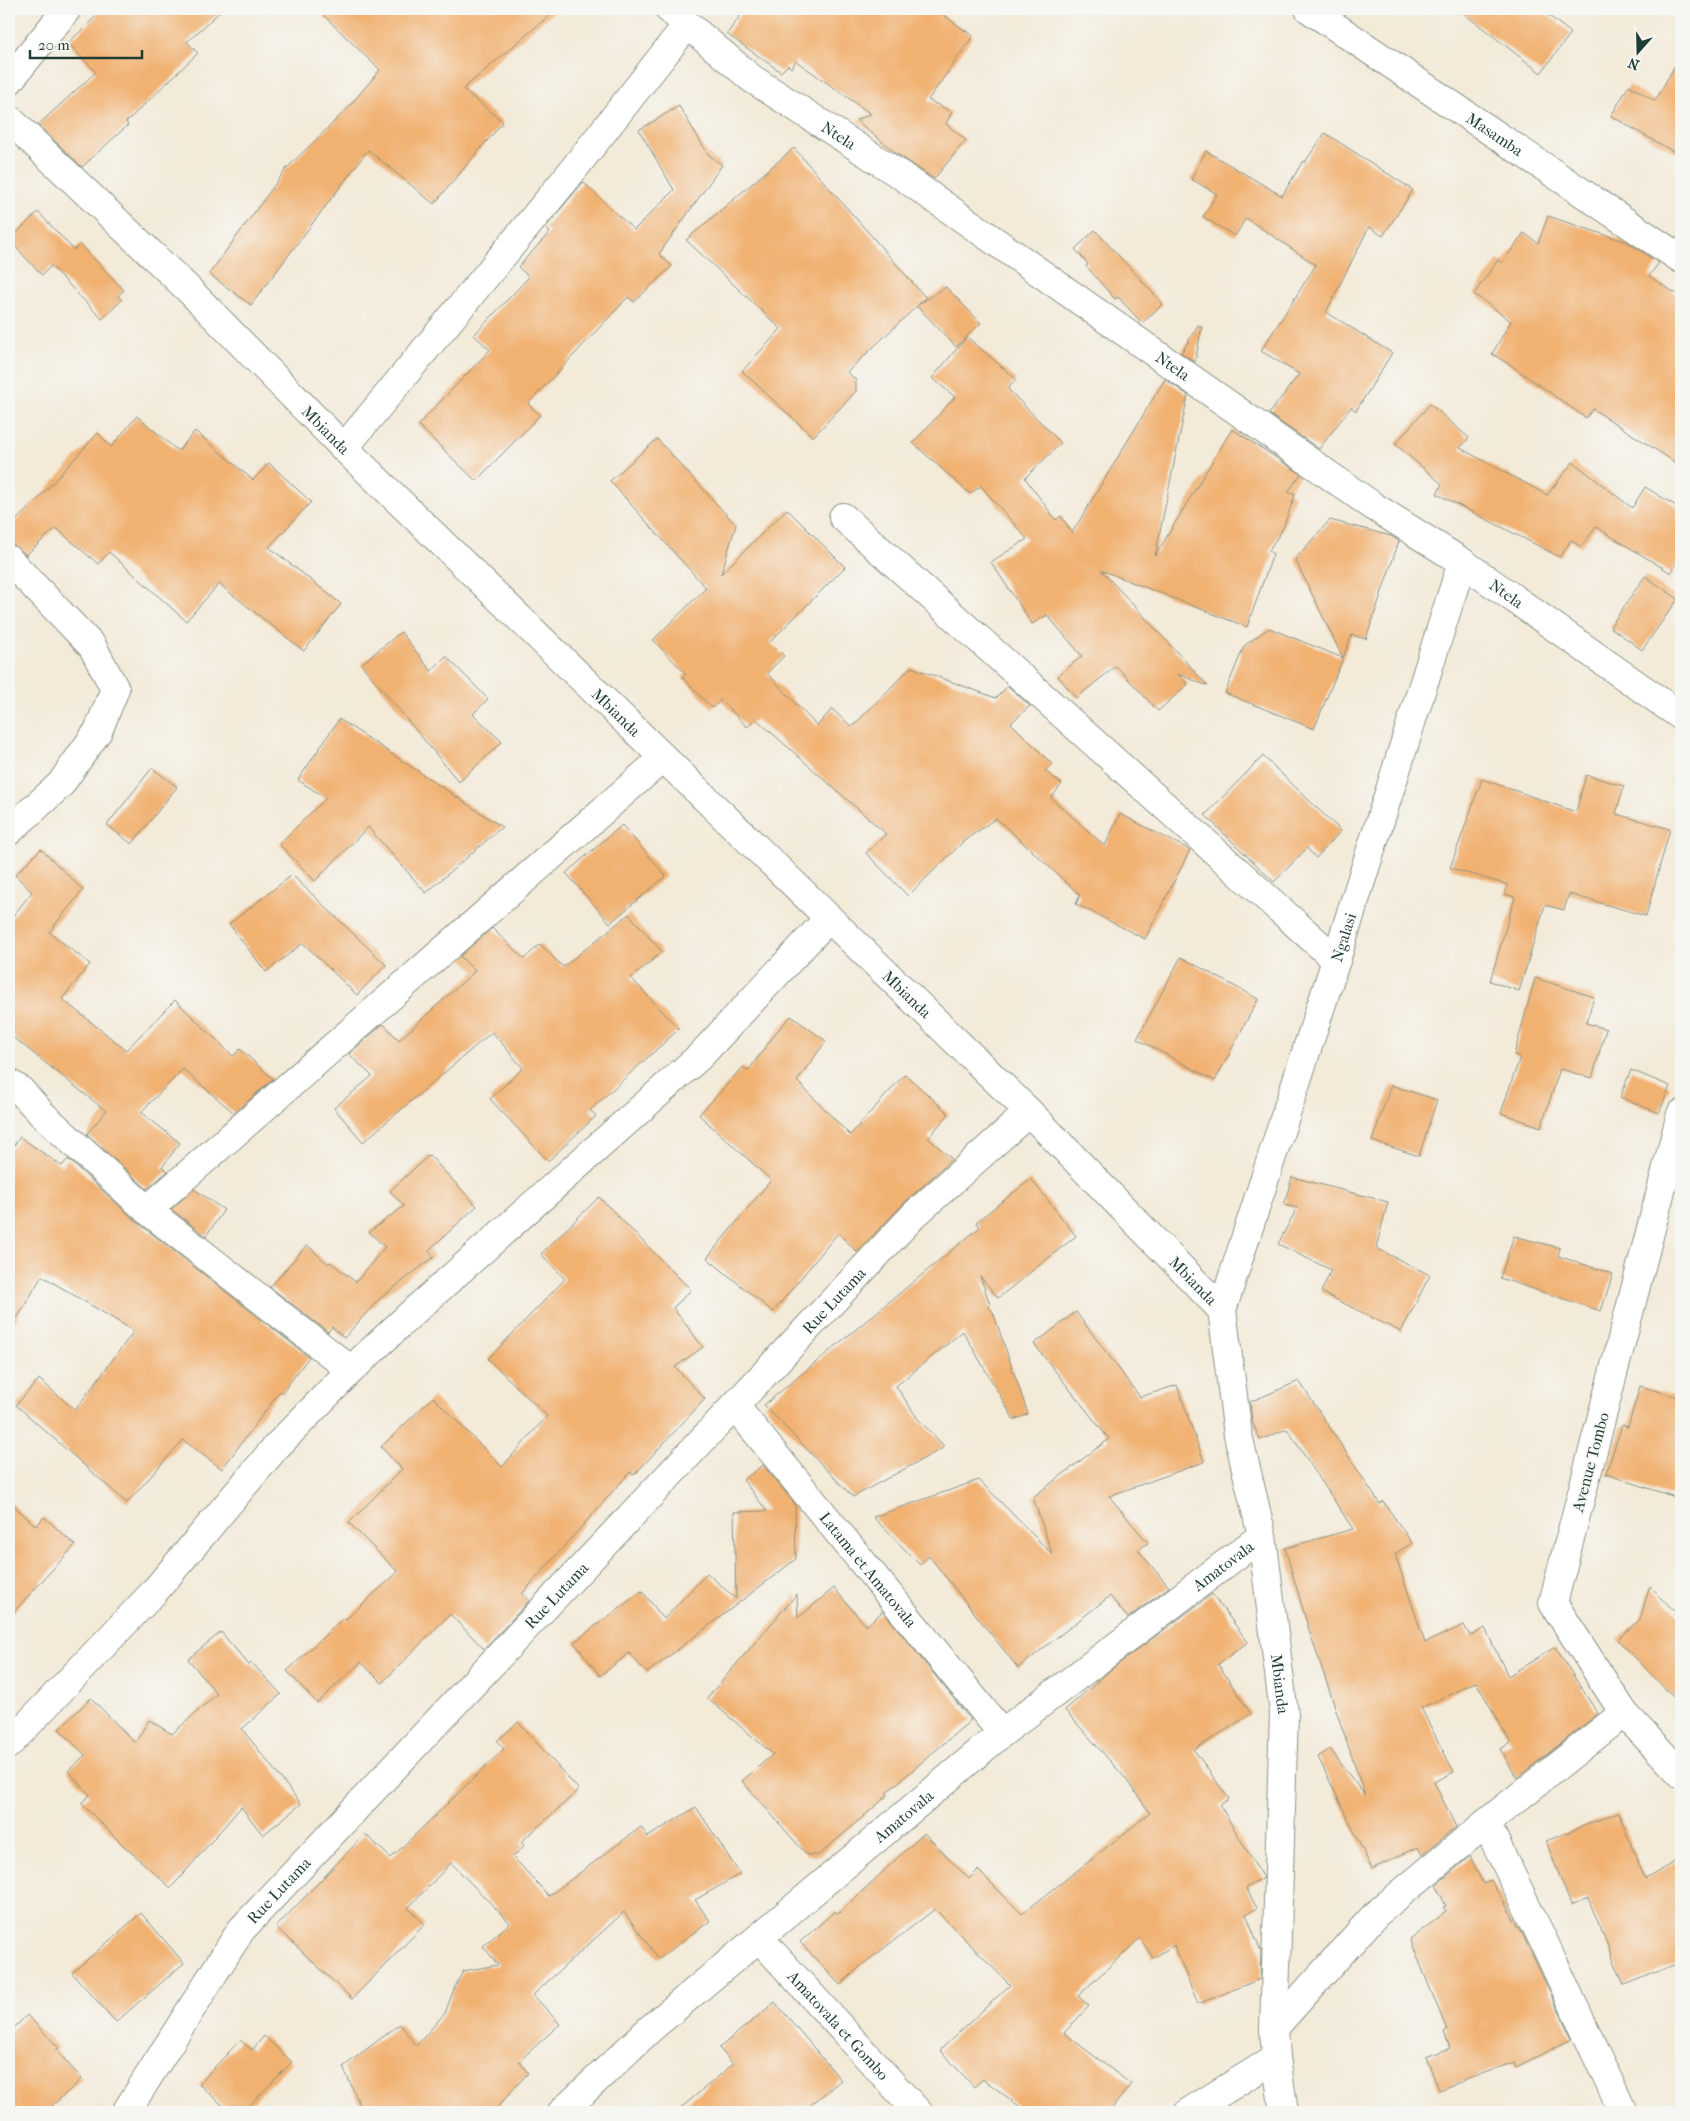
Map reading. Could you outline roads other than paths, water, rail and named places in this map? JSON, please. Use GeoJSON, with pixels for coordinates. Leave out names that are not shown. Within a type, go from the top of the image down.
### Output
{"type":"FeatureCollection","features":[{"type":"Feature","properties":{"kind":"street"},"geometry":{"type":"LineString","coordinates":[[9,81],[67,9]]}},
{"type":"Feature","properties":{"kind":"street","name":"Masamba"},"geometry":{"type":"LineString","coordinates":[[1309,9],[1681,259]]}},
{"type":"Feature","properties":{"kind":"street"},"geometry":{"type":"LineString","coordinates":[[344,448],[564,180],[678,17]]}},
{"type":"Feature","properties":{"kind":"street","name":"Ntela"},"geometry":{"type":"LineString","coordinates":[[678,17],[750,78],[902,176],[1373,506],[1462,562],[1681,716]]}},
{"type":"Feature","properties":{"kind":"street","name":"Mbianda"},"geometry":{"type":"LineString","coordinates":[[9,119],[187,288],[344,448],[1029,1112],[1222,1310],[1238,1435],[1262,1536],[1284,1714],[1274,2028],[1276,2058],[1284,2112]]}},
{"type":"Feature","properties":{"kind":"street"},"geometry":{"type":"LineString","coordinates":[[844,516],[1336,960]]}},
{"type":"Feature","properties":{"kind":"street"},"geometry":{"type":"LineString","coordinates":[[9,560],[92,646],[115,689],[98,731],[60,784],[9,831]]}},
{"type":"Feature","properties":{"kind":"street","name":"Ngalasi"},"geometry":{"type":"LineString","coordinates":[[1222,1310],[1336,960],[1462,562]]}},
{"type":"Feature","properties":{"kind":"street"},"geometry":{"type":"LineString","coordinates":[[148,1210],[663,758]]}},
{"type":"Feature","properties":{"kind":"street"},"geometry":{"type":"LineString","coordinates":[[9,1744],[154,1592],[275,1448],[351,1370],[413,1312],[700,1056],[829,918]]}},
{"type":"Feature","properties":{"kind":"street"},"geometry":{"type":"LineString","coordinates":[[12,1092],[42,1114],[148,1210],[351,1370]]}},
{"type":"Feature","properties":{"kind":"street","name":"Rue Lutama"},"geometry":{"type":"LineString","coordinates":[[126,2112],[241,1930],[914,1215],[1029,1112]]}},
{"type":"Feature","properties":{"kind":"street","name":"Avenue Tombo"},"geometry":{"type":"LineString","coordinates":[[1681,1114],[1553,1604],[1624,1713],[1681,1774]]}},
{"type":"Feature","properties":{"kind":"street","name":"Latama et Amatovala"},"geometry":{"type":"LineString","coordinates":[[735,1406],[1002,1733]]}},
{"type":"Feature","properties":{"kind":"street","name":"Amatovala"},"geometry":{"type":"LineString","coordinates":[[562,2112],[650,2030],[1002,1733],[1262,1536]]}},
{"type":"Feature","properties":{"kind":"street"},"geometry":{"type":"LineString","coordinates":[[1274,2028],[1376,1914],[1624,1713]]}},
{"type":"Feature","properties":{"kind":"street"},"geometry":{"type":"LineString","coordinates":[[1486,1823],[1623,2112]]}},
{"type":"Feature","properties":{"kind":"street","name":"Amatovala et Gombo"},"geometry":{"type":"LineString","coordinates":[[759,1938],[918,2112]]}},
{"type":"Feature","properties":{"kind":"street"},"geometry":{"type":"LineString","coordinates":[[1189,2112],[1276,2058]]}}]}
